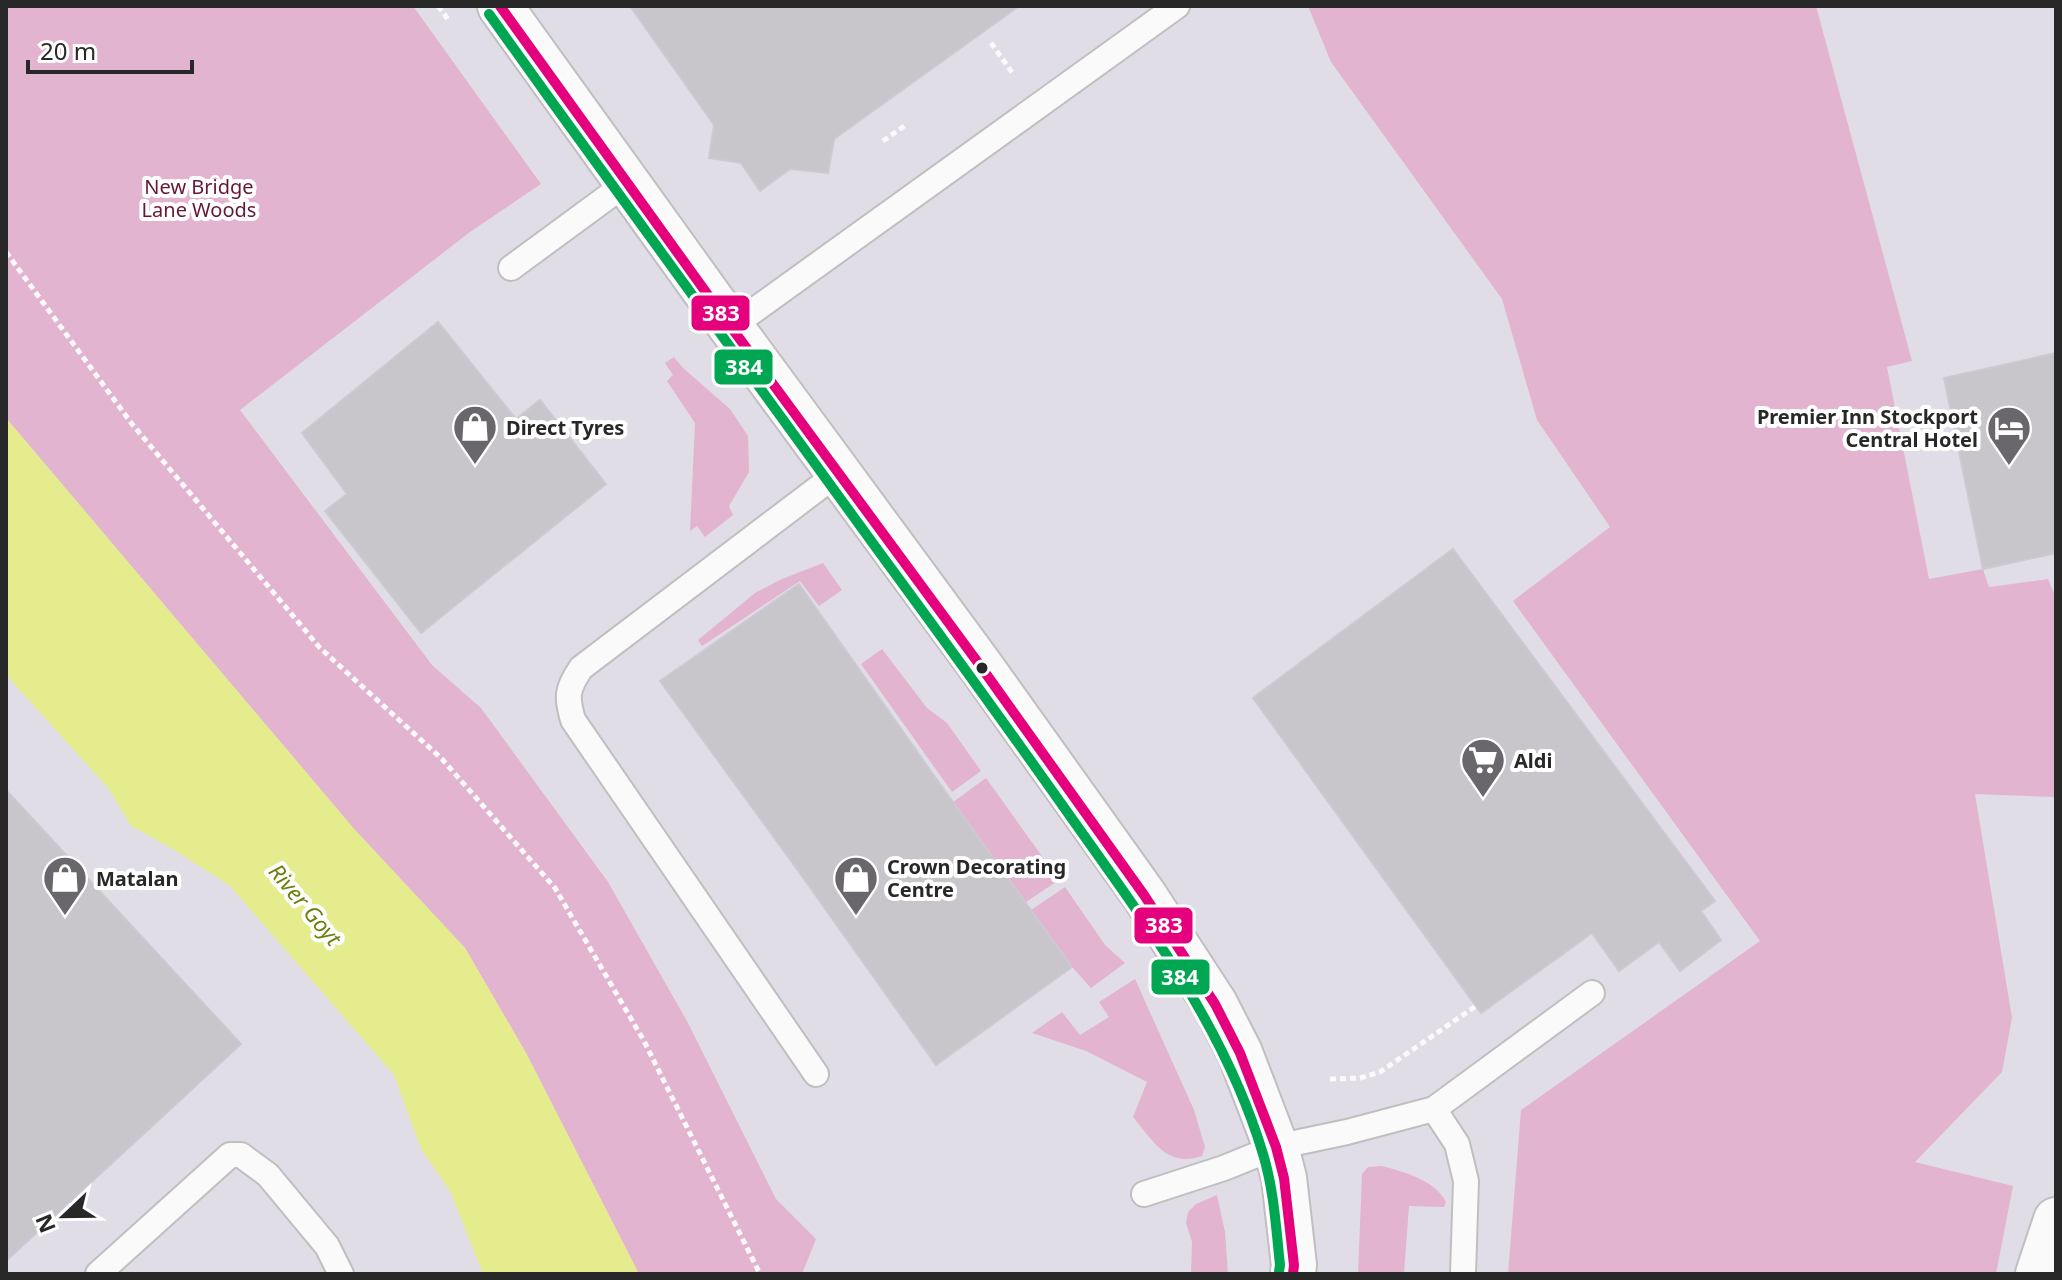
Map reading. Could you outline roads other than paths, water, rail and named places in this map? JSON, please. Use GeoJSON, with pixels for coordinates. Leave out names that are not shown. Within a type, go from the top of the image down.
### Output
{"type":"FeatureCollection","features":[{"type":"Feature","properties":{"kind":"street"},"geometry":{"type":"LineString","coordinates":[[500,6],[979,664],[1160,919],[1215,1004],[1240,1053],[1276,1147],[1284,1178],[1293,1274]]}},
{"type":"Feature","properties":{"kind":"street"},"geometry":{"type":"LineString","coordinates":[[2038,1274],[2056,1220]]}},
{"type":"Feature","properties":{"kind":"lane"},"geometry":{"type":"LineString","coordinates":[[731,327],[1177,6]]}},
{"type":"Feature","properties":{"kind":"lane"},"geometry":{"type":"LineString","coordinates":[[511,268],[628,182]]}},
{"type":"Feature","properties":{"kind":"lane"},"geometry":{"type":"LineString","coordinates":[[816,1074],[573,720],[568,701],[570,685],[581,668],[838,473]]}},
{"type":"Feature","properties":{"kind":"lane"},"geometry":{"type":"LineString","coordinates":[[1144,1194],[1276,1147],[1434,1109],[1592,993]]}},
{"type":"Feature","properties":{"kind":"lane"},"geometry":{"type":"LineString","coordinates":[[1434,1109],[1457,1144],[1466,1181],[1463,1274]]}},
{"type":"Feature","properties":{"kind":"lane"},"geometry":{"type":"LineString","coordinates":[[98,1274],[230,1155],[241,1155],[268,1175],[327,1246],[341,1274]]}},
{"type":"Feature","properties":{"kind":"water","name":"River Goyt"},"geometry":{"type":"Polygon","coordinates":[[[6,418],[355,830],[465,948],[526,1053],[639,1274],[483,1274],[450,1191],[421,1149],[394,1075],[229,885],[131,826],[109,789],[6,675],[6,418]]]}},
{"type":"Feature","properties":{"kind":"place","name":"Direct Tyres"},"geometry":{"type":"Point","coordinates":[475,466]}},
{"type":"Feature","properties":{"kind":"place","name":"Premier Inn Stockport Central Hotel"},"geometry":{"type":"Point","coordinates":[2009,467]}},
{"type":"Feature","properties":{"kind":"place","name":"Aldi"},"geometry":{"type":"Point","coordinates":[1483,799]}},
{"type":"Feature","properties":{"kind":"place","name":"Matalan"},"geometry":{"type":"Point","coordinates":[65,917]}},
{"type":"Feature","properties":{"kind":"place","name":"Crown Decorating Centre"},"geometry":{"type":"Point","coordinates":[856,917]}},
{"type":"Feature","properties":{"kind":"park label","name":"New Bridge Lane Woods"},"geometry":{"type":"Point","coordinates":[199,198]}}]}
